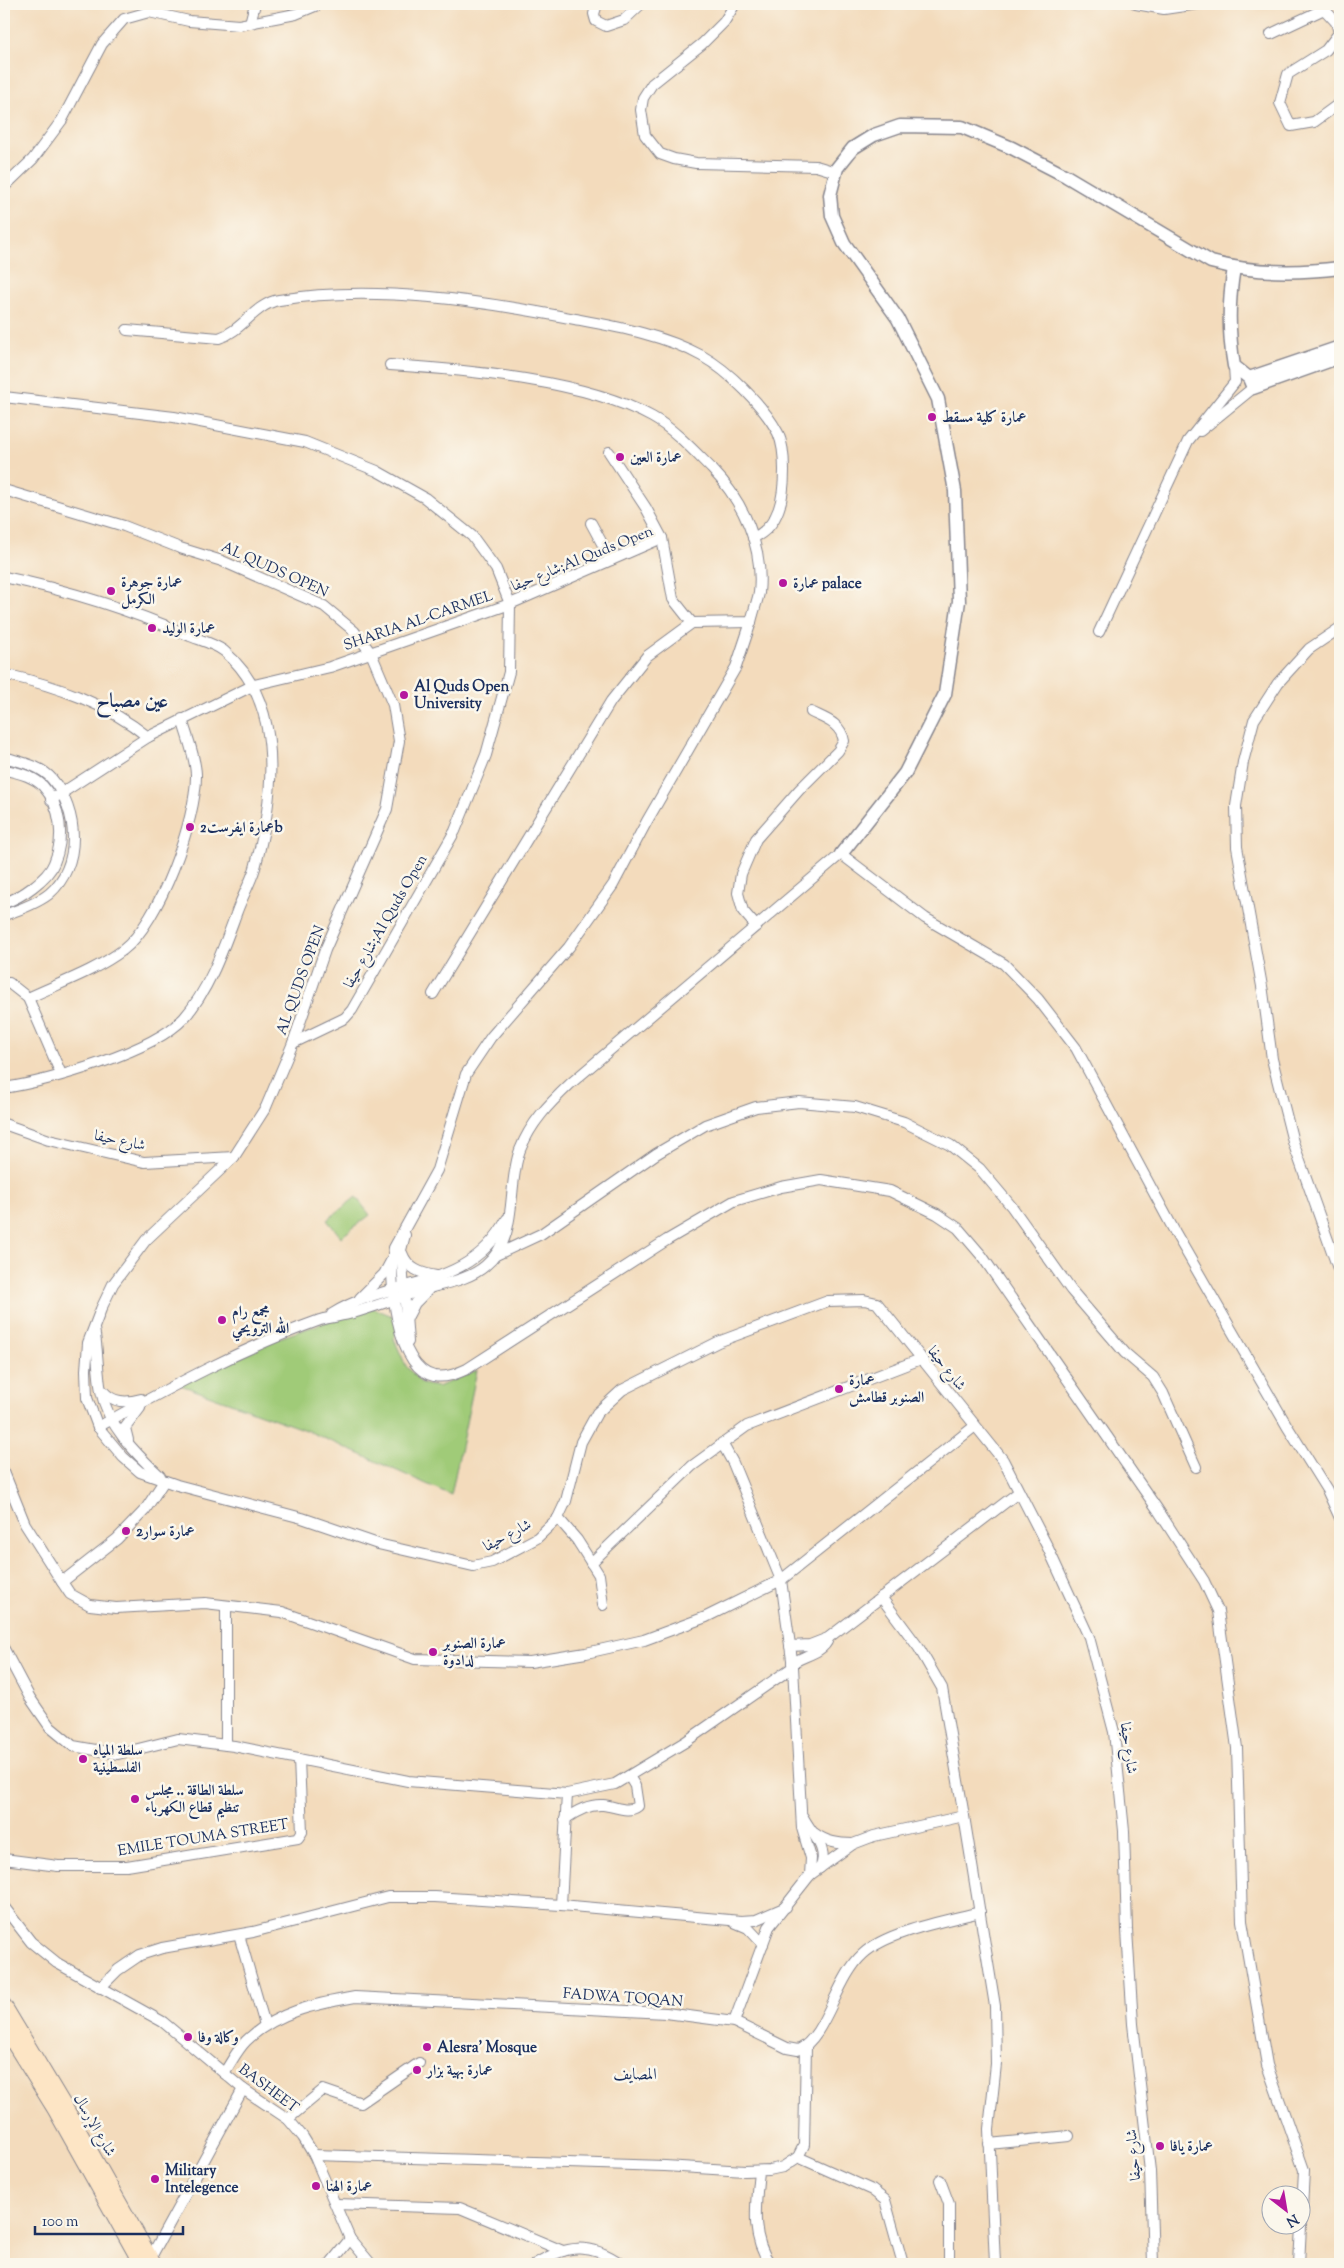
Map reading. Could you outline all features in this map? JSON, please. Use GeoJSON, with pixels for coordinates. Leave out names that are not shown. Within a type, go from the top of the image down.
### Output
{"type":"FeatureCollection","features":[{"type":"Feature","properties":{"kind":"main road","name":"شارع الإرسال"},"geometry":{"type":"LineString","coordinates":[[4,2004],[149,2262]]}},
{"type":"Feature","properties":{"kind":"main road","name":"شارع الإرسال"},"geometry":{"type":"LineString","coordinates":[[4,2028],[149,2262]]}},
{"type":"Feature","properties":{"kind":"street"},"geometry":{"type":"LineString","coordinates":[[250,23],[255,4]]}},
{"type":"Feature","properties":{"kind":"street"},"geometry":{"type":"LineString","coordinates":[[4,187],[33,159],[62,120],[102,44],[124,19],[149,12],[189,21],[239,25],[296,14],[320,4]]}},
{"type":"Feature","properties":{"kind":"street"},"geometry":{"type":"LineString","coordinates":[[597,4],[594,14],[596,21],[606,26],[624,20],[641,4]]}},
{"type":"Feature","properties":{"kind":"street"},"geometry":{"type":"LineString","coordinates":[[735,4],[724,22],[713,33],[652,84],[643,98],[641,110],[645,135],[660,154],[674,159],[696,162],[816,166],[836,172]]}},
{"type":"Feature","properties":{"kind":"street"},"geometry":{"type":"LineString","coordinates":[[1136,4],[1164,9],[1198,4]]}},
{"type":"Feature","properties":{"kind":"street"},"geometry":{"type":"LineString","coordinates":[[1271,34],[1324,9],[1336,22],[1339,33],[1326,50],[1288,74],[1280,103],[1290,126],[1314,122],[1340,103]]}},
{"type":"Feature","properties":{"kind":"street"},"geometry":{"type":"LineString","coordinates":[[355,1302],[431,1288],[467,1277],[485,1267],[495,1256],[508,1234],[512,1187],[520,1151],[531,1125],[570,1084],[841,854],[905,773],[945,694],[958,601],[955,491],[938,399],[898,318],[844,243],[832,216],[830,195],[836,172],[853,148],[874,135],[900,126],[962,127],[1012,148],[1066,176],[1211,262],[1234,268],[1323,270],[1340,268]]}},
{"type":"Feature","properties":{"kind":"street"},"geometry":{"type":"LineString","coordinates":[[1099,632],[1188,441],[1235,382],[1228,315],[1234,268]]}},
{"type":"Feature","properties":{"kind":"street"},"geometry":{"type":"LineString","coordinates":[[127,330],[219,338],[230,334],[263,307],[278,300],[319,296],[404,294],[534,311],[621,328],[672,343],[702,356],[721,370],[768,417],[779,435],[784,457],[781,504],[769,528],[754,538]]}},
{"type":"Feature","properties":{"kind":"street"},"geometry":{"type":"LineString","coordinates":[[1188,441],[1251,383],[1340,346]]}},
{"type":"Feature","properties":{"kind":"street"},"geometry":{"type":"LineString","coordinates":[[1251,383],[1340,357]]}},
{"type":"Feature","properties":{"kind":"street"},"geometry":{"type":"LineString","coordinates":[[98,1427],[229,1357],[323,1319],[355,1302],[371,1288],[391,1261],[394,1248],[437,1170],[466,1074],[490,1036],[569,947],[613,886],[647,821],[736,667],[759,592],[757,550],[754,538],[738,503],[723,480],[680,439],[653,418],[616,401],[573,390],[518,379],[436,368],[390,365]]}},
{"type":"Feature","properties":{"kind":"street"},"geometry":{"type":"LineString","coordinates":[[1234,366],[1251,383]]}},
{"type":"Feature","properties":{"kind":"street","name":"SHARIA AL-CARMEL"},"geometry":{"type":"LineString","coordinates":[[4,397],[174,416],[304,442],[377,471],[425,498],[472,536],[496,569],[510,604],[372,653],[289,678],[254,685],[148,737],[51,800]]}},
{"type":"Feature","properties":{"kind":"street"},"geometry":{"type":"LineString","coordinates":[[609,452],[646,508],[662,538]]}},
{"type":"Feature","properties":{"kind":"street","name":"AL QUDS OPEN"},"geometry":{"type":"LineString","coordinates":[[4,490],[124,526],[180,548],[222,560],[324,606],[354,631],[372,653],[393,705],[400,741],[387,809],[325,950],[294,1042],[266,1107]]}},
{"type":"Feature","properties":{"kind":"street"},"geometry":{"type":"LineString","coordinates":[[591,523],[611,560]]}},
{"type":"Feature","properties":{"kind":"street","name":"شارع حيفا;Al Quds Open"},"geometry":{"type":"LineString","coordinates":[[294,1042],[345,1018],[352,1010],[455,831],[486,756],[509,672],[510,604],[662,538],[673,599],[692,623]]}},
{"type":"Feature","properties":{"kind":"street"},"geometry":{"type":"LineString","coordinates":[[4,577],[95,601],[154,621],[223,650],[254,685],[265,711],[271,755],[267,810],[254,871],[224,946],[204,989],[184,1018],[152,1041],[131,1051],[61,1074],[23,1085],[4,1088]]}},
{"type":"Feature","properties":{"kind":"street"},"geometry":{"type":"LineString","coordinates":[[433,994],[611,701],[646,656],[692,623],[750,622]]}},
{"type":"Feature","properties":{"kind":"street"},"geometry":{"type":"LineString","coordinates":[[1340,628],[1309,649],[1278,683],[1254,720],[1243,762],[1236,806],[1237,847],[1263,992],[1272,1058],[1293,1142],[1340,1274]]}},
{"type":"Feature","properties":{"kind":"street"},"geometry":{"type":"LineString","coordinates":[[4,674],[73,693],[124,718],[148,737]]}},
{"type":"Feature","properties":{"kind":"street"},"geometry":{"type":"LineString","coordinates":[[756,926],[744,911],[738,893],[741,874],[756,839],[799,790],[838,751],[844,741],[843,733],[836,724],[811,712]]}},
{"type":"Feature","properties":{"kind":"street"},"geometry":{"type":"LineString","coordinates":[[28,998],[124,950],[147,925],[175,863],[194,802],[196,774],[193,754],[182,719]]}},
{"type":"Feature","properties":{"kind":"street"},"geometry":{"type":"LineString","coordinates":[[4,757],[30,764],[51,778],[70,809],[73,831],[69,865],[49,894],[22,909],[4,915]]}},
{"type":"Feature","properties":{"kind":"street"},"geometry":{"type":"LineString","coordinates":[[4,770],[21,773],[42,786],[59,813],[58,847],[54,864],[37,884],[15,900],[4,903]]}},
{"type":"Feature","properties":{"kind":"street"},"geometry":{"type":"LineString","coordinates":[[841,854],[924,918],[1004,964],[1038,999],[1076,1048],[1176,1234],[1287,1426],[1327,1490],[1340,1518]]}},
{"type":"Feature","properties":{"kind":"street"},"geometry":{"type":"LineString","coordinates":[[9,983],[28,998],[61,1074]]}},
{"type":"Feature","properties":{"kind":"street"},"geometry":{"type":"LineString","coordinates":[[495,1256],[541,1234],[656,1154],[705,1125],[756,1107],[799,1102],[855,1107],[904,1122],[950,1145],[980,1169],[1012,1207],[1071,1290],[1125,1353],[1153,1377],[1164,1392],[1196,1467]]}},
{"type":"Feature","properties":{"kind":"street","name":"شارع حيفا"},"geometry":{"type":"LineString","coordinates":[[266,1107],[234,1157],[146,1240],[113,1284],[88,1343],[86,1370],[87,1398],[98,1427],[123,1457],[140,1472],[164,1481],[302,1518],[378,1544],[473,1566],[492,1562],[537,1538],[558,1518],[566,1501],[581,1442],[597,1413],[622,1390],[718,1342],[828,1301],[864,1300],[878,1303],[974,1426],[1003,1460],[1047,1546],[1089,1637],[1114,1732],[1124,1831],[1127,1930],[1133,2024],[1150,2171],[1154,2264]]}},
{"type":"Feature","properties":{"kind":"street","name":"شارع حيفا"},"geometry":{"type":"LineString","coordinates":[[4,1124],[49,1140],[144,1162],[234,1157]]}},
{"type":"Feature","properties":{"kind":"street"},"geometry":{"type":"LineString","coordinates":[[391,1261],[408,1348],[418,1366],[433,1376],[451,1376],[467,1369],[666,1240],[734,1201],[781,1187],[821,1180],[890,1192],[937,1214],[958,1228],[982,1256],[1158,1510],[1204,1581],[1218,1611],[1237,1748],[1242,1921],[1267,2065],[1304,2170],[1303,2186]]}},
{"type":"Feature","properties":{"kind":"street"},"geometry":{"type":"LineString","coordinates":[[323,1319],[370,1307],[437,1276],[457,1270],[488,1249],[511,1212]]}},
{"type":"Feature","properties":{"kind":"street"},"geometry":{"type":"LineString","coordinates":[[398,1293],[401,1250],[412,1215]]}},
{"type":"Feature","properties":{"kind":"street"},"geometry":{"type":"LineString","coordinates":[[401,1250],[414,1269],[437,1276]]}},
{"type":"Feature","properties":{"kind":"street"},"geometry":{"type":"LineString","coordinates":[[402,1322],[416,1303],[431,1288]]}},
{"type":"Feature","properties":{"kind":"street"},"geometry":{"type":"LineString","coordinates":[[370,1307],[383,1307],[402,1322]]}},
{"type":"Feature","properties":{"kind":"street","name":"شارع حيفا"},"geometry":{"type":"LineString","coordinates":[[94,1328],[101,1388],[113,1419],[130,1448],[164,1481]]}},
{"type":"Feature","properties":{"kind":"street"},"geometry":{"type":"LineString","coordinates":[[591,1563],[692,1466],[747,1426],[921,1359]]}},
{"type":"Feature","properties":{"kind":"street"},"geometry":{"type":"LineString","coordinates":[[101,1388],[108,1398],[120,1402],[154,1397]]}},
{"type":"Feature","properties":{"kind":"street"},"geometry":{"type":"LineString","coordinates":[[130,1448],[125,1428],[127,1423],[136,1410],[154,1397]]}},
{"type":"Feature","properties":{"kind":"street"},"geometry":{"type":"LineString","coordinates":[[4,1472],[24,1524],[70,1594],[90,1605],[116,1608],[206,1603],[282,1612],[415,1658],[530,1662],[586,1653],[644,1640],[706,1618],[781,1580],[974,1426]]}},
{"type":"Feature","properties":{"kind":"street"},"geometry":{"type":"LineString","coordinates":[[722,1443],[733,1463],[781,1580],[792,1665],[802,1828],[811,1858],[810,1875]]}},
{"type":"Feature","properties":{"kind":"street"},"geometry":{"type":"LineString","coordinates":[[62,1582],[117,1539],[146,1510],[164,1481]]}},
{"type":"Feature","properties":{"kind":"street"},"geometry":{"type":"LineString","coordinates":[[790,1646],[810,1645],[828,1638],[1019,1492]]}},
{"type":"Feature","properties":{"kind":"street"},"geometry":{"type":"LineString","coordinates":[[558,1518],[577,1540],[598,1575],[603,1605]]}},
{"type":"Feature","properties":{"kind":"street"},"geometry":{"type":"LineString","coordinates":[[881,1597],[919,1648],[942,1688],[964,1816],[995,2006],[996,2064],[989,2128],[995,2264]]}},
{"type":"Feature","properties":{"kind":"street"},"geometry":{"type":"LineString","coordinates":[[226,1606],[226,1745]]}},
{"type":"Feature","properties":{"kind":"street"},"geometry":{"type":"LineString","coordinates":[[4,1649],[30,1698],[50,1727],[73,1746],[118,1754],[178,1739],[226,1745],[408,1781],[566,1794],[615,1784],[629,1776],[685,1742],[792,1665],[817,1651],[827,1643],[828,1638]]}},
{"type":"Feature","properties":{"kind":"street","name":"EMILE TOUMA STREET"},"geometry":{"type":"LineString","coordinates":[[4,1858],[58,1866],[127,1866],[298,1838],[302,1832],[299,1759]]}},
{"type":"Feature","properties":{"kind":"street"},"geometry":{"type":"LineString","coordinates":[[565,1819],[576,1811],[601,1805],[634,1809],[638,1806],[639,1800],[629,1776]]}},
{"type":"Feature","properties":{"kind":"street"},"geometry":{"type":"LineString","coordinates":[[561,1905],[566,1794]]}},
{"type":"Feature","properties":{"kind":"street"},"geometry":{"type":"LineString","coordinates":[[802,1816],[822,1849],[824,1859],[819,1868]]}},
{"type":"Feature","properties":{"kind":"street"},"geometry":{"type":"LineString","coordinates":[[734,2022],[769,1927],[810,1875],[853,1844],[874,1836],[964,1816]]}},
{"type":"Feature","properties":{"kind":"street"},"geometry":{"type":"LineString","coordinates":[[812,1832],[829,1841],[853,1844]]}},
{"type":"Feature","properties":{"kind":"street"},"geometry":{"type":"LineString","coordinates":[[100,1988],[118,1970],[140,1955],[162,1948],[239,1935],[388,1897],[428,1897],[561,1905],[756,1920],[786,1906]]}},
{"type":"Feature","properties":{"kind":"street","name":"BASHEET"},"geometry":{"type":"LineString","coordinates":[[4,1907],[31,1942],[57,1963],[163,2022],[244,2089],[288,2119],[303,2137],[314,2155],[350,2239],[371,2264]]}},
{"type":"Feature","properties":{"kind":"street"},"geometry":{"type":"LineString","coordinates":[[314,2155],[759,2171],[783,2166],[798,2157],[804,2145],[806,2047],[813,2041],[846,1974],[862,1954],[890,1937],[980,1912]]}},
{"type":"Feature","properties":{"kind":"street"},"geometry":{"type":"LineString","coordinates":[[729,1919],[748,1928],[762,1944]]}},
{"type":"Feature","properties":{"kind":"street"},"geometry":{"type":"LineString","coordinates":[[239,1935],[265,2025]]}},
{"type":"Feature","properties":{"kind":"street","name":"FADWA TOQAN"},"geometry":{"type":"LineString","coordinates":[[224,2073],[244,2042],[265,2025],[310,2005],[355,1997],[666,2013],[734,2022],[787,2048],[798,2050],[806,2047]]}},
{"type":"Feature","properties":{"kind":"street"},"geometry":{"type":"LineString","coordinates":[[288,2119],[324,2090],[361,2102],[419,2063]]}},
{"type":"Feature","properties":{"kind":"street"},"geometry":{"type":"LineString","coordinates":[[149,2262],[244,2089]]}},
{"type":"Feature","properties":{"kind":"street"},"geometry":{"type":"LineString","coordinates":[[990,2144],[1068,2136]]}},
{"type":"Feature","properties":{"kind":"street"},"geometry":{"type":"LineString","coordinates":[[798,2157],[872,2190],[885,2200],[903,2264]]}},
{"type":"Feature","properties":{"kind":"street"},"geometry":{"type":"LineString","coordinates":[[759,2171],[756,2232],[762,2253],[770,2264]]}},
{"type":"Feature","properties":{"kind":"street"},"geometry":{"type":"LineString","coordinates":[[940,2180],[949,2204],[949,2264]]}},
{"type":"Feature","properties":{"kind":"street"},"geometry":{"type":"LineString","coordinates":[[336,2204],[460,2208],[563,2251]]}},
{"type":"Feature","properties":{"kind":"street"},"geometry":{"type":"LineString","coordinates":[[1298,2264],[1300,2236]]}},
{"type":"Feature","properties":{"kind":"street"},"geometry":{"type":"LineString","coordinates":[[330,2264],[350,2239]]}},
{"type":"Feature","properties":{"kind":"street"},"geometry":{"type":"LineString","coordinates":[[535,2264],[563,2251],[582,2248],[608,2255],[621,2264]]}},
{"type":"Feature","properties":{"kind":"green space"},"geometry":{"type":"Polygon","coordinates":[[[356,1197],[370,1215],[341,1237],[327,1220],[356,1197]]]}},
{"type":"Feature","properties":{"kind":"green space"},"geometry":{"type":"Polygon","coordinates":[[[370,1307],[395,1317],[398,1323],[394,1339],[406,1366],[422,1384],[438,1387],[477,1370],[451,1495],[308,1431],[178,1384],[244,1350],[370,1307]]]}},
{"type":"Feature","properties":{"kind":"place","name":"عمارة كلية مسقط"},"geometry":{"type":"Point","coordinates":[932,417]}},
{"type":"Feature","properties":{"kind":"place","name":"عمارة العين"},"geometry":{"type":"Point","coordinates":[620,457]}},
{"type":"Feature","properties":{"kind":"place","name":"عمارة palace"},"geometry":{"type":"Point","coordinates":[783,583]}},
{"type":"Feature","properties":{"kind":"place","name":"عمارة جوهرة الكرمل"},"geometry":{"type":"Point","coordinates":[111,591]}},
{"type":"Feature","properties":{"kind":"place","name":"عمارة الوليد"},"geometry":{"type":"Point","coordinates":[152,628]}},
{"type":"Feature","properties":{"kind":"place","name":"Al Quds Open University"},"geometry":{"type":"Point","coordinates":[404,695]}},
{"type":"Feature","properties":{"kind":"place","name":"عمارة ايفرست2b"},"geometry":{"type":"Point","coordinates":[190,827]}},
{"type":"Feature","properties":{"kind":"place","name":"مجمع رام الله الترويحي"},"geometry":{"type":"Point","coordinates":[222,1320]}},
{"type":"Feature","properties":{"kind":"place","name":"عمارة الصنوبر قطامش"},"geometry":{"type":"Point","coordinates":[839,1389]}},
{"type":"Feature","properties":{"kind":"place","name":"عمارة سوار2"},"geometry":{"type":"Point","coordinates":[126,1531]}},
{"type":"Feature","properties":{"kind":"place","name":"عمارة الصنوبر لدادوة"},"geometry":{"type":"Point","coordinates":[433,1652]}},
{"type":"Feature","properties":{"kind":"place","name":"سلطة المياه الفلسطينية"},"geometry":{"type":"Point","coordinates":[83,1759]}},
{"type":"Feature","properties":{"kind":"place","name":"سلطة الطاقة .. مجلس تنظيم قطاع الكهرباء"},"geometry":{"type":"Point","coordinates":[135,1799]}},
{"type":"Feature","properties":{"kind":"place","name":"وكالة وفا"},"geometry":{"type":"Point","coordinates":[188,2037]}},
{"type":"Feature","properties":{"kind":"place","name":"Alesra' Mosque"},"geometry":{"type":"Point","coordinates":[427,2047]}},
{"type":"Feature","properties":{"kind":"place","name":"عمارة بهية بزار"},"geometry":{"type":"Point","coordinates":[417,2070]}},
{"type":"Feature","properties":{"kind":"place","name":"عمارة يافا"},"geometry":{"type":"Point","coordinates":[1160,2146]}},
{"type":"Feature","properties":{"kind":"place","name":"Military Intelegence"},"geometry":{"type":"Point","coordinates":[155,2179]}},
{"type":"Feature","properties":{"kind":"place","name":"عمارة الهنا"},"geometry":{"type":"Point","coordinates":[316,2186]}},
{"type":"Feature","properties":{"kind":"district","name":"عين مصباح"},"geometry":{"type":"Point","coordinates":[132,700]}},
{"type":"Feature","properties":{"kind":"district","name":"المصايف"},"geometry":{"type":"Point","coordinates":[635,2073]}}]}
